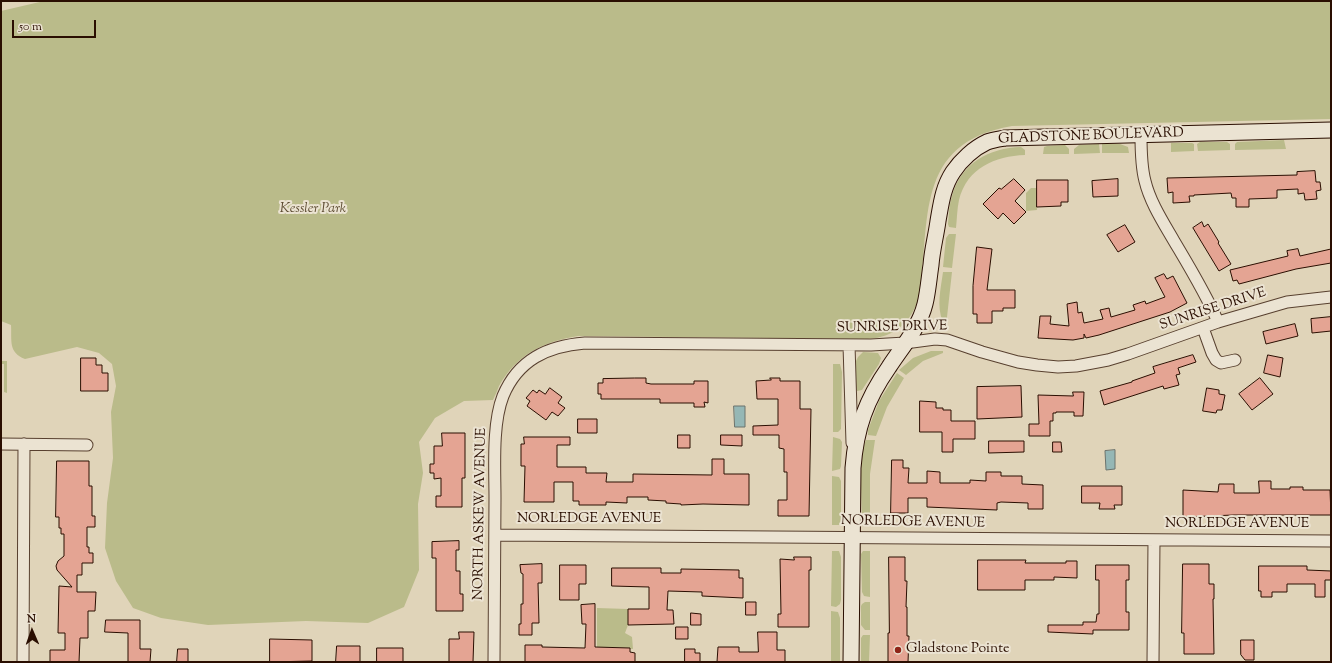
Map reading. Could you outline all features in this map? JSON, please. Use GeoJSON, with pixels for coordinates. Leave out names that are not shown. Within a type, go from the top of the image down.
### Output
{"type":"FeatureCollection","features":[{"type":"Feature","properties":{"kind":"street","name":"GLADSTONE BOULEVARD"},"geometry":{"type":"LineString","coordinates":[[851,662],[854,448],[864,410],[873,391],[919,320],[925,305],[934,241],[943,196],[952,172],[961,162],[973,150],[986,143],[1004,138],[1331,130]]}},
{"type":"Feature","properties":{"kind":"street"},"geometry":{"type":"LineString","coordinates":[[1141,135],[1144,181],[1151,199],[1165,227],[1207,298],[1218,322]]}},
{"type":"Feature","properties":{"kind":"street","name":"SUNRISE DRIVE"},"geometry":{"type":"LineString","coordinates":[[519,371],[545,351],[558,346],[572,344],[849,345],[905,343],[935,339],[947,340],[988,354],[1018,362],[1058,367],[1076,366],[1092,364],[1122,356],[1218,322],[1287,302],[1331,297]]}},
{"type":"Feature","properties":{"kind":"street"},"geometry":{"type":"LineString","coordinates":[[1203,328],[1216,360],[1221,363],[1235,360]]}},
{"type":"Feature","properties":{"kind":"street"},"geometry":{"type":"LineString","coordinates":[[849,345],[853,468]]}},
{"type":"Feature","properties":{"kind":"street","name":"NORTH ASKEW AVENUE"},"geometry":{"type":"LineString","coordinates":[[494,662],[495,455],[498,415],[503,397],[510,383],[519,371]]}},
{"type":"Feature","properties":{"kind":"street"},"geometry":{"type":"LineString","coordinates":[[1,444],[87,445]]}},
{"type":"Feature","properties":{"kind":"street"},"geometry":{"type":"LineString","coordinates":[[23,662],[24,444]]}},
{"type":"Feature","properties":{"kind":"street","name":"NORLEDGE AVENUE"},"geometry":{"type":"LineString","coordinates":[[495,535],[1331,540]]}},
{"type":"Feature","properties":{"kind":"street"},"geometry":{"type":"LineString","coordinates":[[1153,662],[1154,540]]}},
{"type":"Feature","properties":{"kind":"green space","name":"Kessler Park"},"geometry":{"type":"Polygon","coordinates":[[[44,1],[1331,1],[1331,119],[1012,126],[980,135],[957,149],[942,168],[933,189],[928,214],[919,297],[916,306],[906,321],[894,332],[878,338],[868,339],[578,336],[542,346],[532,351],[514,366],[499,386],[493,400],[464,401],[435,418],[419,442],[423,473],[418,504],[419,570],[404,607],[368,623],[306,621],[208,625],[161,618],[133,608],[116,581],[105,548],[107,503],[113,458],[111,412],[116,386],[112,364],[99,353],[77,347],[25,359],[13,349],[11,341],[11,325],[1,321],[1,11],[44,1]]]}},
{"type":"Feature","properties":{"kind":"green space"},"geometry":{"type":"Polygon","coordinates":[[[1284,140],[1286,149],[1235,150],[1235,144],[1237,142],[1284,140]]]}},
{"type":"Feature","properties":{"kind":"green space"},"geometry":{"type":"Polygon","coordinates":[[[1200,142],[1227,142],[1230,144],[1230,150],[1198,151],[1197,144],[1200,142]]]}},
{"type":"Feature","properties":{"kind":"green space"},"geometry":{"type":"Polygon","coordinates":[[[1171,143],[1192,143],[1194,144],[1194,151],[1171,152],[1171,143]]]}},
{"type":"Feature","properties":{"kind":"green space"},"geometry":{"type":"Polygon","coordinates":[[[1099,144],[1100,153],[1074,154],[1074,149],[1079,145],[1099,144]]]}},
{"type":"Feature","properties":{"kind":"green space"},"geometry":{"type":"Polygon","coordinates":[[[1102,144],[1120,144],[1128,147],[1129,153],[1102,153],[1102,144]]]}},
{"type":"Feature","properties":{"kind":"green space"},"geometry":{"type":"Polygon","coordinates":[[[1065,145],[1069,149],[1069,154],[1043,154],[1044,147],[1065,145]]]}},
{"type":"Feature","properties":{"kind":"green space"},"geometry":{"type":"Polygon","coordinates":[[[1021,147],[1025,150],[1025,155],[993,161],[975,172],[968,180],[959,200],[956,228],[949,227],[949,210],[952,196],[956,184],[969,166],[987,154],[998,150],[1021,147]]]}},
{"type":"Feature","properties":{"kind":"green space"},"geometry":{"type":"Polygon","coordinates":[[[1031,188],[1036,188],[1037,210],[1026,211],[1026,193],[1031,188]]]}},
{"type":"Feature","properties":{"kind":"green space"},"geometry":{"type":"Polygon","coordinates":[[[949,234],[956,234],[952,268],[943,267],[946,238],[949,234]]]}},
{"type":"Feature","properties":{"kind":"green space"},"geometry":{"type":"Polygon","coordinates":[[[943,272],[952,272],[947,320],[943,322],[939,303],[943,272]]]}},
{"type":"Feature","properties":{"kind":"green space"},"geometry":{"type":"Polygon","coordinates":[[[931,351],[943,351],[943,353],[923,361],[906,375],[899,370],[913,358],[931,351]]]}},
{"type":"Feature","properties":{"kind":"green space"},"geometry":{"type":"Polygon","coordinates":[[[863,352],[878,353],[881,358],[879,364],[862,390],[857,391],[856,361],[863,352]]]}},
{"type":"Feature","properties":{"kind":"green space"},"geometry":{"type":"Polygon","coordinates":[[[1,361],[7,361],[7,393],[4,392],[4,364],[1,364],[1,361]]]}},
{"type":"Feature","properties":{"kind":"green space"},"geometry":{"type":"Polygon","coordinates":[[[833,364],[840,364],[842,372],[841,429],[838,432],[833,432],[833,364]]]}},
{"type":"Feature","properties":{"kind":"green space"},"geometry":{"type":"Polygon","coordinates":[[[897,373],[904,378],[887,407],[876,436],[868,435],[868,430],[879,401],[897,373]]]}},
{"type":"Feature","properties":{"kind":"green space"},"geometry":{"type":"Polygon","coordinates":[[[833,437],[840,439],[842,442],[840,469],[832,471],[833,437]]]}},
{"type":"Feature","properties":{"kind":"green space"},"geometry":{"type":"Polygon","coordinates":[[[866,440],[875,440],[870,474],[870,525],[863,525],[862,520],[861,467],[866,440]]]}},
{"type":"Feature","properties":{"kind":"green space"},"geometry":{"type":"Polygon","coordinates":[[[832,476],[839,477],[841,481],[841,520],[839,525],[832,525],[832,476]]]}},
{"type":"Feature","properties":{"kind":"green space"},"geometry":{"type":"Polygon","coordinates":[[[832,551],[839,551],[841,557],[841,600],[840,604],[836,607],[831,606],[832,551]]]}},
{"type":"Feature","properties":{"kind":"green space"},"geometry":{"type":"Polygon","coordinates":[[[863,551],[870,551],[870,597],[864,596],[862,592],[861,554],[863,551]]]}},
{"type":"Feature","properties":{"kind":"green space"},"geometry":{"type":"Polygon","coordinates":[[[865,602],[870,602],[870,630],[865,630],[861,625],[861,606],[865,602]]]}},
{"type":"Feature","properties":{"kind":"green space"},"geometry":{"type":"Polygon","coordinates":[[[597,608],[628,609],[628,625],[625,633],[632,637],[633,649],[611,647],[599,650],[597,647],[597,608]]]}},
{"type":"Feature","properties":{"kind":"green space"},"geometry":{"type":"Polygon","coordinates":[[[831,611],[838,612],[840,618],[840,662],[831,662],[831,611]]]}},
{"type":"Feature","properties":{"kind":"green space"},"geometry":{"type":"Polygon","coordinates":[[[863,635],[870,635],[869,662],[861,662],[861,638],[863,635]]]}},
{"type":"Feature","properties":{"kind":"water"},"geometry":{"type":"Polygon","coordinates":[[[734,406],[745,406],[745,427],[735,427],[734,406]]]}},
{"type":"Feature","properties":{"kind":"water"},"geometry":{"type":"Polygon","coordinates":[[[1115,450],[1115,469],[1106,470],[1105,451],[1115,450]]]}},
{"type":"Feature","properties":{"kind":"building"},"geometry":{"type":"Polygon","coordinates":[[[1315,171],[1316,182],[1320,182],[1321,190],[1316,191],[1317,199],[1305,200],[1304,193],[1298,194],[1298,189],[1277,190],[1277,198],[1249,199],[1249,207],[1236,207],[1236,198],[1232,198],[1231,193],[1194,195],[1189,196],[1190,202],[1173,203],[1173,192],[1168,193],[1167,178],[1297,175],[1297,172],[1315,171]]]}},
{"type":"Feature","properties":{"kind":"building"},"geometry":{"type":"Polygon","coordinates":[[[1014,179],[1025,190],[1015,201],[1026,212],[1014,224],[1003,213],[998,219],[983,204],[999,188],[1001,189],[1014,179]]]}},
{"type":"Feature","properties":{"kind":"building"},"geometry":{"type":"Polygon","coordinates":[[[1118,179],[1118,196],[1093,197],[1092,181],[1118,179]]]}},
{"type":"Feature","properties":{"kind":"building"},"geometry":{"type":"Polygon","coordinates":[[[1037,180],[1068,180],[1068,202],[1061,202],[1061,206],[1037,207],[1037,180]]]}},
{"type":"Feature","properties":{"kind":"building"},"geometry":{"type":"Polygon","coordinates":[[[1202,222],[1204,227],[1208,224],[1231,264],[1219,271],[1193,228],[1202,222]]]}},
{"type":"Feature","properties":{"kind":"building"},"geometry":{"type":"Polygon","coordinates":[[[1125,225],[1135,242],[1118,252],[1107,235],[1125,225]]]}},
{"type":"Feature","properties":{"kind":"building"},"geometry":{"type":"Polygon","coordinates":[[[977,247],[992,249],[987,290],[1015,290],[1015,308],[1003,308],[1003,311],[992,311],[992,323],[977,323],[977,314],[973,314],[973,286],[977,247]]]}},
{"type":"Feature","properties":{"kind":"building"},"geometry":{"type":"Polygon","coordinates":[[[1298,249],[1300,256],[1331,249],[1331,263],[1296,269],[1239,284],[1237,280],[1233,281],[1230,270],[1288,256],[1287,251],[1298,249]]]}},
{"type":"Feature","properties":{"kind":"building"},"geometry":{"type":"Polygon","coordinates":[[[1164,274],[1167,279],[1173,276],[1187,303],[1170,312],[1099,335],[1086,338],[1084,334],[1084,338],[1073,340],[1038,338],[1040,316],[1051,316],[1050,324],[1069,326],[1067,304],[1077,302],[1078,313],[1082,312],[1084,323],[1103,319],[1100,310],[1109,308],[1111,317],[1135,310],[1133,305],[1145,301],[1146,304],[1165,297],[1155,278],[1164,274]]]}},
{"type":"Feature","properties":{"kind":"building"},"geometry":{"type":"Polygon","coordinates":[[[1331,317],[1331,331],[1312,333],[1311,319],[1331,317]]]}},
{"type":"Feature","properties":{"kind":"building"},"geometry":{"type":"Polygon","coordinates":[[[1295,324],[1298,336],[1266,344],[1263,332],[1295,324]]]}},
{"type":"Feature","properties":{"kind":"building"},"geometry":{"type":"Polygon","coordinates":[[[1193,355],[1196,362],[1178,368],[1180,374],[1176,375],[1179,385],[1164,389],[1163,386],[1104,405],[1100,391],[1132,382],[1155,373],[1153,367],[1193,355]]]}},
{"type":"Feature","properties":{"kind":"building"},"geometry":{"type":"Polygon","coordinates":[[[1268,355],[1283,358],[1280,377],[1264,373],[1268,355]]]}},
{"type":"Feature","properties":{"kind":"building"},"geometry":{"type":"Polygon","coordinates":[[[81,358],[96,358],[96,365],[102,365],[102,373],[108,373],[108,391],[81,391],[81,358]]]}},
{"type":"Feature","properties":{"kind":"building"},"geometry":{"type":"Polygon","coordinates":[[[646,378],[646,383],[651,384],[694,384],[694,381],[708,381],[708,403],[704,402],[705,407],[694,407],[694,403],[660,403],[660,399],[601,399],[601,394],[598,394],[598,383],[603,383],[603,379],[646,378]]]}},
{"type":"Feature","properties":{"kind":"building"},"geometry":{"type":"Polygon","coordinates":[[[770,378],[780,378],[780,381],[800,381],[800,409],[811,409],[809,516],[778,516],[778,500],[787,500],[787,472],[784,472],[784,449],[779,448],[779,435],[753,435],[753,426],[778,425],[778,399],[757,399],[756,381],[771,380],[770,378]]]}},
{"type":"Feature","properties":{"kind":"building"},"geometry":{"type":"Polygon","coordinates":[[[1260,378],[1273,394],[1252,410],[1239,394],[1260,378]]]}},
{"type":"Feature","properties":{"kind":"building"},"geometry":{"type":"Polygon","coordinates":[[[1021,386],[1022,417],[977,419],[977,387],[1021,386]]]}},
{"type":"Feature","properties":{"kind":"building"},"geometry":{"type":"Polygon","coordinates":[[[550,388],[562,397],[558,403],[565,408],[558,416],[552,412],[546,420],[527,406],[530,401],[526,398],[533,390],[537,393],[539,390],[545,394],[550,388]]]}},
{"type":"Feature","properties":{"kind":"building"},"geometry":{"type":"Polygon","coordinates":[[[1207,388],[1219,390],[1219,394],[1225,395],[1222,410],[1217,410],[1216,413],[1203,411],[1207,388]]]}},
{"type":"Feature","properties":{"kind":"building"},"geometry":{"type":"Polygon","coordinates":[[[1073,392],[1084,392],[1083,416],[1074,416],[1074,412],[1053,413],[1053,421],[1050,421],[1050,436],[1029,436],[1029,424],[1039,424],[1038,395],[1073,396],[1073,392]]]}},
{"type":"Feature","properties":{"kind":"building"},"geometry":{"type":"Polygon","coordinates":[[[920,401],[936,402],[936,408],[951,410],[951,421],[975,421],[975,439],[953,439],[953,452],[942,452],[942,432],[920,432],[920,401]]]}},
{"type":"Feature","properties":{"kind":"building"},"geometry":{"type":"Polygon","coordinates":[[[578,419],[597,419],[597,433],[578,433],[578,419]]]}},
{"type":"Feature","properties":{"kind":"building"},"geometry":{"type":"Polygon","coordinates":[[[442,433],[465,433],[465,478],[462,478],[462,507],[436,507],[436,496],[441,496],[441,478],[434,479],[434,473],[430,473],[430,464],[434,464],[434,446],[442,446],[442,433]]]}},
{"type":"Feature","properties":{"kind":"building"},"geometry":{"type":"Polygon","coordinates":[[[678,435],[690,435],[690,448],[678,448],[678,435]]]}},
{"type":"Feature","properties":{"kind":"building"},"geometry":{"type":"Polygon","coordinates":[[[721,435],[742,435],[742,446],[721,445],[721,435]]]}},
{"type":"Feature","properties":{"kind":"building"},"geometry":{"type":"Polygon","coordinates":[[[524,437],[570,437],[570,445],[557,445],[557,467],[586,467],[586,473],[607,473],[606,482],[633,482],[633,474],[712,475],[712,459],[724,459],[724,474],[749,474],[749,505],[681,505],[666,503],[666,501],[648,500],[648,497],[627,497],[627,503],[606,502],[606,505],[579,505],[579,501],[573,501],[573,482],[554,482],[554,502],[524,502],[525,466],[521,466],[521,444],[524,444],[524,437]]]}},
{"type":"Feature","properties":{"kind":"building"},"geometry":{"type":"Polygon","coordinates":[[[989,441],[1024,441],[1024,452],[989,453],[989,441]]]}},
{"type":"Feature","properties":{"kind":"building"},"geometry":{"type":"Polygon","coordinates":[[[1053,442],[1061,442],[1062,452],[1053,452],[1053,442]]]}},
{"type":"Feature","properties":{"kind":"building"},"geometry":{"type":"Polygon","coordinates":[[[892,460],[903,460],[903,468],[909,468],[908,483],[927,483],[927,471],[940,472],[940,483],[970,483],[970,480],[986,481],[986,472],[1001,472],[1001,476],[1022,476],[1022,484],[1043,485],[1043,509],[1028,509],[1028,503],[1001,502],[997,503],[997,510],[927,507],[927,498],[908,498],[908,513],[891,513],[892,460]]]}},
{"type":"Feature","properties":{"kind":"building"},"geometry":{"type":"Polygon","coordinates":[[[57,461],[89,461],[89,486],[92,486],[92,516],[95,516],[95,527],[87,527],[87,547],[89,547],[89,553],[93,553],[93,563],[82,563],[82,575],[77,575],[77,592],[96,592],[95,611],[88,611],[88,638],[80,638],[79,662],[50,662],[50,650],[65,650],[65,633],[58,633],[59,586],[72,587],[57,570],[56,566],[58,561],[64,556],[64,534],[61,534],[61,528],[59,528],[59,517],[56,517],[57,461]]]}},
{"type":"Feature","properties":{"kind":"building"},"geometry":{"type":"Polygon","coordinates":[[[1259,481],[1271,481],[1271,489],[1303,487],[1303,490],[1330,490],[1331,515],[1234,515],[1183,517],[1183,490],[1218,492],[1219,484],[1234,484],[1234,493],[1259,493],[1259,481]]]}},
{"type":"Feature","properties":{"kind":"building"},"geometry":{"type":"Polygon","coordinates":[[[1082,486],[1122,486],[1122,505],[1114,505],[1115,509],[1099,509],[1100,503],[1082,503],[1082,486]]]}},
{"type":"Feature","properties":{"kind":"building"},"geometry":{"type":"Polygon","coordinates":[[[459,541],[459,550],[456,550],[456,571],[460,571],[460,594],[463,594],[463,611],[436,611],[436,558],[432,558],[432,542],[459,541]]]}},
{"type":"Feature","properties":{"kind":"building"},"geometry":{"type":"Polygon","coordinates":[[[794,557],[811,557],[811,570],[809,570],[809,627],[778,627],[778,614],[781,614],[780,559],[794,560],[794,557]]]}},
{"type":"Feature","properties":{"kind":"building"},"geometry":{"type":"Polygon","coordinates":[[[889,557],[905,557],[905,581],[907,581],[907,636],[909,636],[908,662],[888,662],[889,557]]]}},
{"type":"Feature","properties":{"kind":"building"},"geometry":{"type":"Polygon","coordinates":[[[978,560],[1026,560],[1025,563],[1066,563],[1066,561],[1077,561],[1077,578],[1054,577],[1054,580],[1025,580],[1025,590],[978,590],[978,560]]]}},
{"type":"Feature","properties":{"kind":"building"},"geometry":{"type":"Polygon","coordinates":[[[542,564],[542,583],[538,583],[539,623],[532,623],[532,635],[519,635],[519,624],[521,624],[521,604],[523,604],[523,574],[521,573],[520,565],[542,564]]]}},
{"type":"Feature","properties":{"kind":"building"},"geometry":{"type":"Polygon","coordinates":[[[1183,564],[1209,564],[1209,584],[1214,584],[1214,654],[1184,654],[1184,633],[1182,633],[1183,564]]]}},
{"type":"Feature","properties":{"kind":"building"},"geometry":{"type":"Polygon","coordinates":[[[560,565],[586,565],[586,584],[579,584],[579,600],[560,600],[560,565]]]}},
{"type":"Feature","properties":{"kind":"building"},"geometry":{"type":"Polygon","coordinates":[[[1096,565],[1129,565],[1129,580],[1126,580],[1126,612],[1129,612],[1129,630],[1093,630],[1093,634],[1048,632],[1048,625],[1083,625],[1083,622],[1096,622],[1097,614],[1099,614],[1099,580],[1096,580],[1096,565]]]}},
{"type":"Feature","properties":{"kind":"building"},"geometry":{"type":"Polygon","coordinates":[[[1259,566],[1307,566],[1307,570],[1331,571],[1331,580],[1325,580],[1325,597],[1315,597],[1315,584],[1287,584],[1287,592],[1272,592],[1272,597],[1261,597],[1261,591],[1259,591],[1259,566]]]}},
{"type":"Feature","properties":{"kind":"building"},"geometry":{"type":"Polygon","coordinates":[[[612,568],[661,568],[661,573],[681,573],[681,569],[739,570],[739,578],[743,578],[743,598],[702,596],[702,592],[668,591],[667,610],[673,610],[674,624],[628,625],[628,609],[649,609],[649,587],[612,586],[612,568]]]}},
{"type":"Feature","properties":{"kind":"building"},"geometry":{"type":"Polygon","coordinates":[[[746,602],[756,602],[756,615],[746,615],[746,602]]]}},
{"type":"Feature","properties":{"kind":"building"},"geometry":{"type":"Polygon","coordinates":[[[595,604],[595,647],[630,648],[630,652],[635,653],[635,662],[525,662],[525,645],[585,648],[586,624],[582,624],[581,605],[595,604]]]}},
{"type":"Feature","properties":{"kind":"building"},"geometry":{"type":"Polygon","coordinates":[[[691,613],[701,614],[701,625],[691,625],[691,613]]]}},
{"type":"Feature","properties":{"kind":"building"},"geometry":{"type":"Polygon","coordinates":[[[106,620],[140,620],[140,649],[151,649],[150,662],[128,662],[128,633],[105,632],[106,620]]]}},
{"type":"Feature","properties":{"kind":"building"},"geometry":{"type":"Polygon","coordinates":[[[676,627],[688,627],[688,639],[676,639],[676,627]]]}},
{"type":"Feature","properties":{"kind":"building"},"geometry":{"type":"Polygon","coordinates":[[[459,632],[474,632],[473,662],[449,662],[449,639],[459,639],[459,632]]]}},
{"type":"Feature","properties":{"kind":"building"},"geometry":{"type":"Polygon","coordinates":[[[758,632],[777,632],[777,650],[785,650],[785,662],[717,662],[718,647],[739,647],[739,652],[758,652],[758,632]]]}},
{"type":"Feature","properties":{"kind":"building"},"geometry":{"type":"Polygon","coordinates":[[[270,639],[312,640],[312,661],[270,662],[270,639]]]}},
{"type":"Feature","properties":{"kind":"building"},"geometry":{"type":"Polygon","coordinates":[[[1241,640],[1254,640],[1254,660],[1245,660],[1241,655],[1241,640]]]}},
{"type":"Feature","properties":{"kind":"building"},"geometry":{"type":"Polygon","coordinates":[[[337,646],[360,646],[360,662],[336,662],[337,646]]]}},
{"type":"Feature","properties":{"kind":"building"},"geometry":{"type":"Polygon","coordinates":[[[377,648],[403,648],[403,662],[377,662],[377,648]]]}},
{"type":"Feature","properties":{"kind":"building"},"geometry":{"type":"Polygon","coordinates":[[[178,649],[188,649],[188,662],[177,662],[178,649]]]}},
{"type":"Feature","properties":{"kind":"building"},"geometry":{"type":"Polygon","coordinates":[[[685,649],[695,649],[695,653],[700,653],[700,662],[685,662],[685,649]]]}},
{"type":"Feature","properties":{"kind":"place","name":"Gladstone Pointe"},"geometry":{"type":"Point","coordinates":[898,650]}}]}
